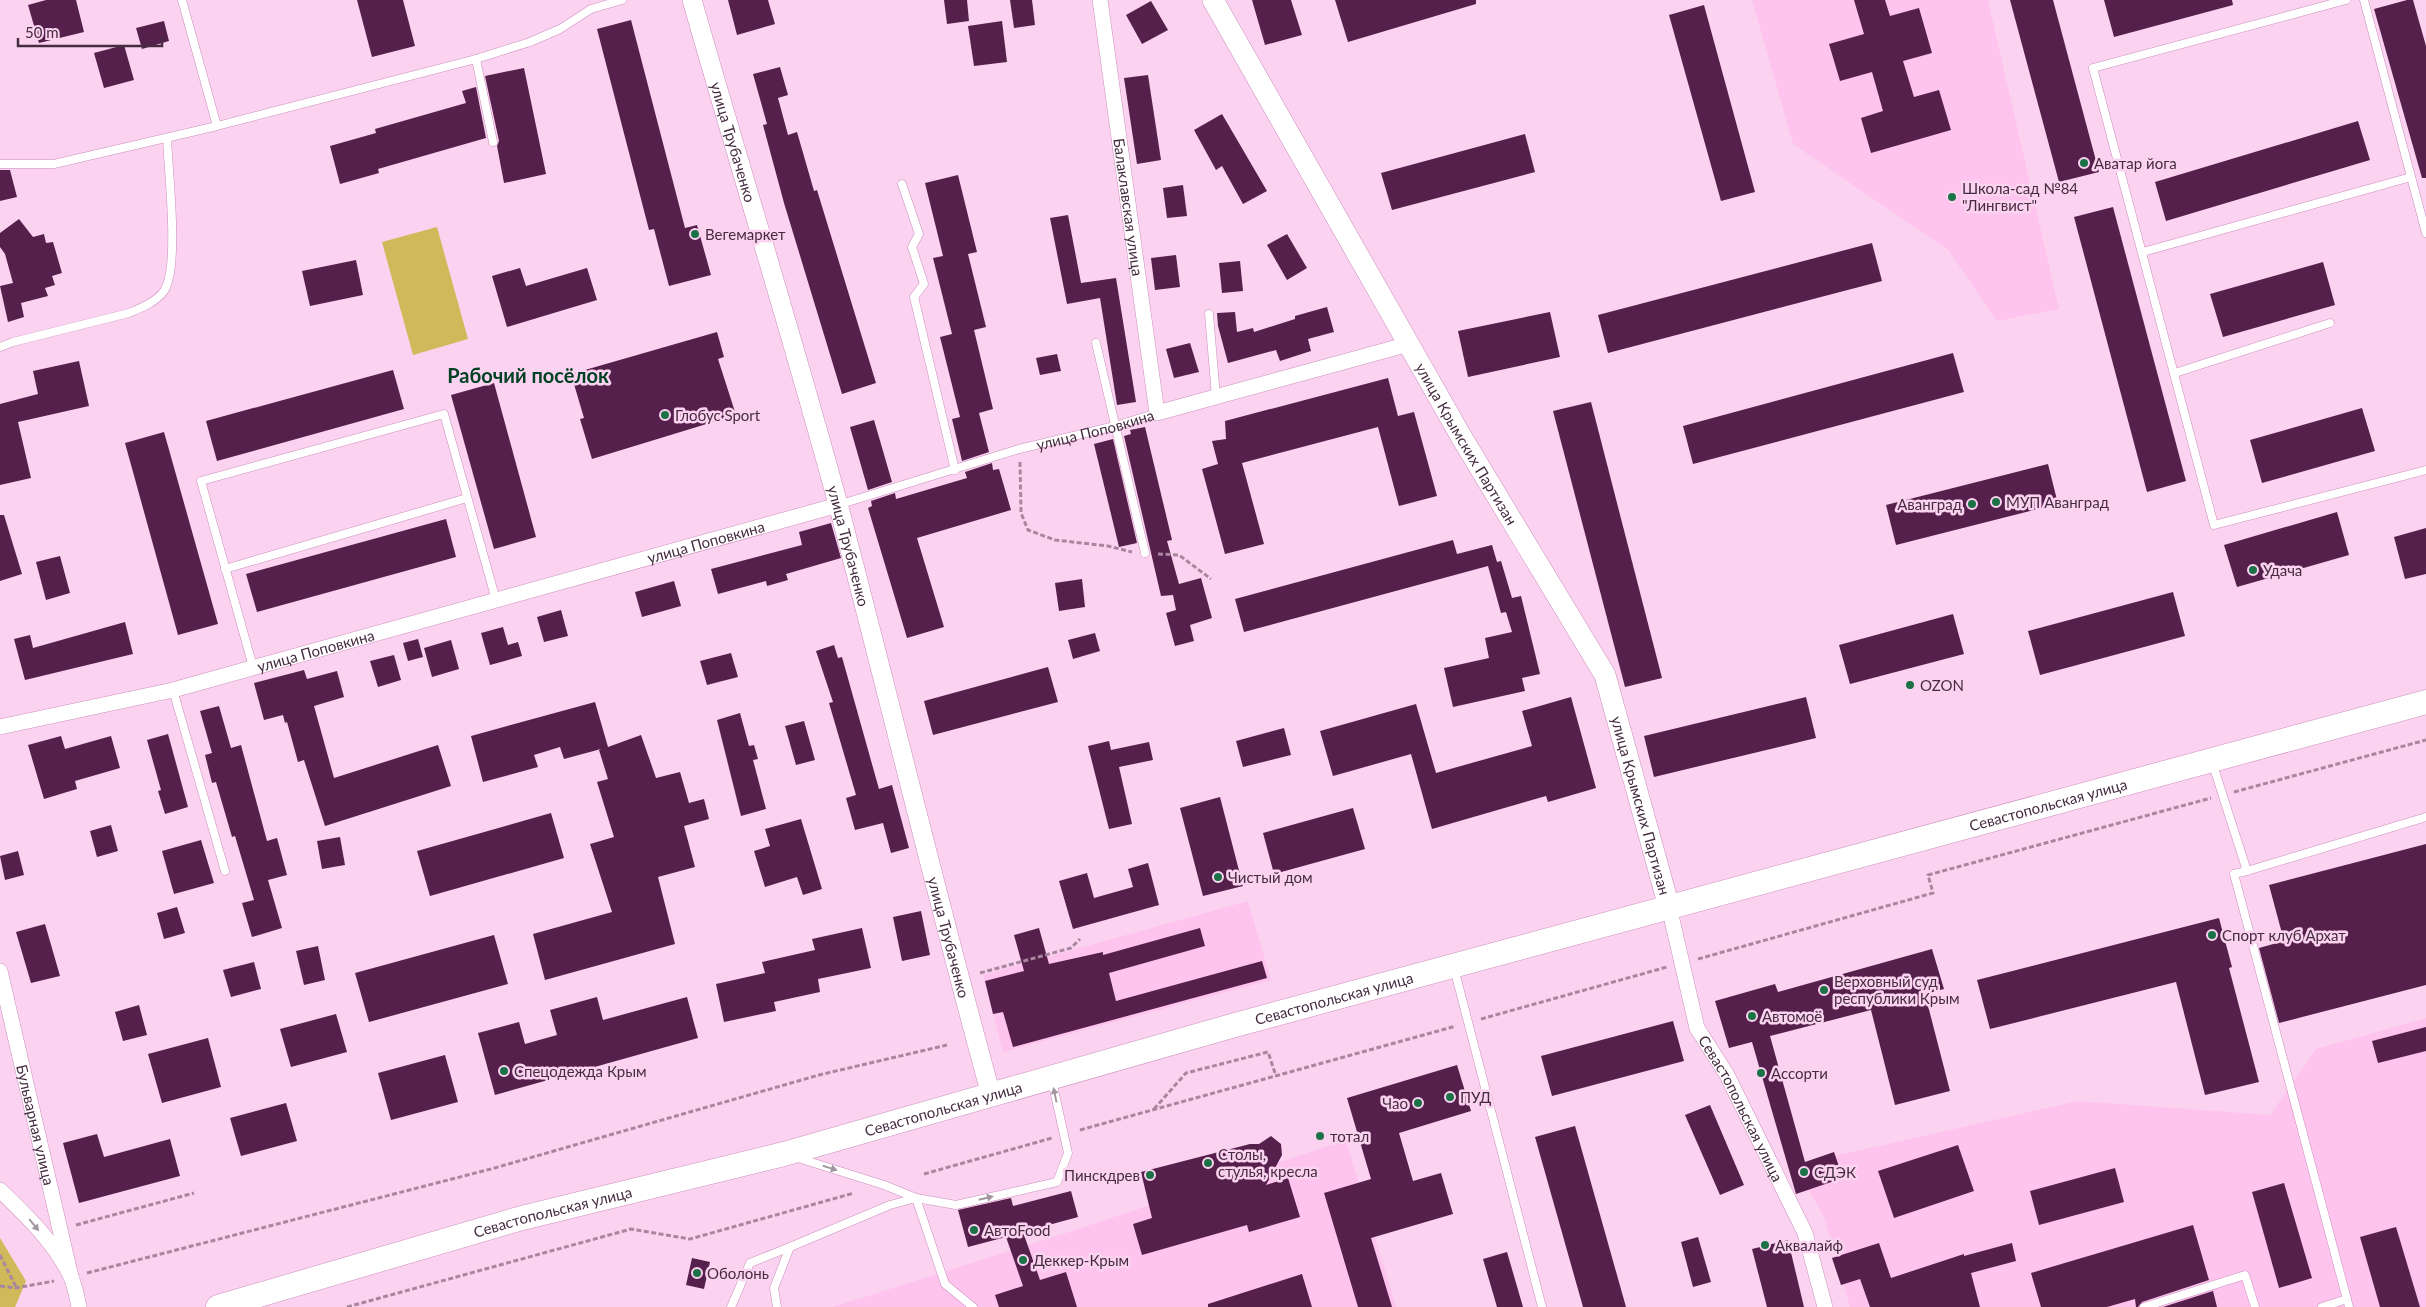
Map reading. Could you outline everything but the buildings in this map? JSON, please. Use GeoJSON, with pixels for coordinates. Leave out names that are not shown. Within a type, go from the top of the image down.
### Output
{"type":"FeatureCollection","features":[{"type":"Feature","properties":{"kind":"main road","name":"улица Крымских Партизан"},"geometry":{"type":"LineString","coordinates":[[1213,0],[1462,438],[1606,675],[1669,907]]}},
{"type":"Feature","properties":{"kind":"main road","name":"Севастопольская улица"},"geometry":{"type":"LineString","coordinates":[[218,1307],[522,1218],[784,1154],[1207,1032],[2426,702]]}},
{"type":"Feature","properties":{"kind":"street","name":"улица Трубаченко"},"geometry":{"type":"LineString","coordinates":[[692,0],[838,505],[931,860],[961,986],[991,1095]]}},
{"type":"Feature","properties":{"kind":"street","name":"Балаклавская улица"},"geometry":{"type":"LineString","coordinates":[[1100,0],[1158,413]]}},
{"type":"Feature","properties":{"kind":"street","name":"улица Поповкина"},"geometry":{"type":"LineString","coordinates":[[1158,413],[1409,344]]}},
{"type":"Feature","properties":{"kind":"street","name":"улица Поповкина"},"geometry":{"type":"LineString","coordinates":[[0,728],[173,690],[838,505]]}},
{"type":"Feature","properties":{"kind":"street","name":"Севастопольская улица"},"geometry":{"type":"LineString","coordinates":[[1669,907],[1697,1028],[1727,1075],[1805,1233],[1825,1307]]}},
{"type":"Feature","properties":{"kind":"street","name":"Бульварная улица"},"geometry":{"type":"LineString","coordinates":[[0,971],[79,1307]]}},
{"type":"Feature","properties":{"kind":"street"},"geometry":{"type":"LineString","coordinates":[[0,1190],[31,1221],[71,1277]]}},
{"type":"Feature","properties":{"kind":"lane"},"geometry":{"type":"LineString","coordinates":[[182,0],[217,126]]}},
{"type":"Feature","properties":{"kind":"lane"},"geometry":{"type":"LineString","coordinates":[[0,164],[54,164],[217,126],[476,59],[530,42],[560,29],[591,9],[622,0]]}},
{"type":"Feature","properties":{"kind":"lane"},"geometry":{"type":"LineString","coordinates":[[2346,0],[2093,68],[2214,525],[2426,470]]}},
{"type":"Feature","properties":{"kind":"lane"},"geometry":{"type":"LineString","coordinates":[[2364,0],[2426,233]]}},
{"type":"Feature","properties":{"kind":"lane"},"geometry":{"type":"LineString","coordinates":[[476,59],[493,142]]}},
{"type":"Feature","properties":{"kind":"lane"},"geometry":{"type":"LineString","coordinates":[[0,348],[13,342],[129,313],[144,307],[164,291],[169,279],[172,254],[167,138]]}},
{"type":"Feature","properties":{"kind":"lane"},"geometry":{"type":"LineString","coordinates":[[2143,252],[2411,176]]}},
{"type":"Feature","properties":{"kind":"lane"},"geometry":{"type":"LineString","coordinates":[[902,184],[919,234],[912,247],[924,284],[914,297],[955,470]]}},
{"type":"Feature","properties":{"kind":"lane"},"geometry":{"type":"LineString","coordinates":[[1209,314],[1216,397]]}},
{"type":"Feature","properties":{"kind":"lane"},"geometry":{"type":"LineString","coordinates":[[2175,373],[2330,323]]}},
{"type":"Feature","properties":{"kind":"lane"},"geometry":{"type":"LineString","coordinates":[[1096,343],[1145,553]]}},
{"type":"Feature","properties":{"kind":"lane","name":"улица Поповкина"},"geometry":{"type":"LineString","coordinates":[[838,505],[1019,449],[1115,426],[1158,413]]}},
{"type":"Feature","properties":{"kind":"lane"},"geometry":{"type":"LineString","coordinates":[[253,667],[201,481],[444,414],[496,600]]}},
{"type":"Feature","properties":{"kind":"lane"},"geometry":{"type":"LineString","coordinates":[[225,569],[467,498]]}},
{"type":"Feature","properties":{"kind":"lane"},"geometry":{"type":"LineString","coordinates":[[173,690],[225,871]]}},
{"type":"Feature","properties":{"kind":"lane"},"geometry":{"type":"LineString","coordinates":[[2212,760],[2247,871]]}},
{"type":"Feature","properties":{"kind":"lane"},"geometry":{"type":"LineString","coordinates":[[2322,1307],[2348,1303],[2234,874],[2426,817]]}},
{"type":"Feature","properties":{"kind":"lane"},"geometry":{"type":"LineString","coordinates":[[1454,966],[1542,1307]]}},
{"type":"Feature","properties":{"kind":"lane"},"geometry":{"type":"LineString","coordinates":[[784,1154],[884,1185],[916,1198],[956,1205],[1057,1182],[1068,1153],[1052,1078]]}},
{"type":"Feature","properties":{"kind":"lane"},"geometry":{"type":"LineString","coordinates":[[731,1307],[750,1262],[890,1205],[916,1198]]}},
{"type":"Feature","properties":{"kind":"lane"},"geometry":{"type":"LineString","coordinates":[[916,1198],[944,1284],[973,1307]]}},
{"type":"Feature","properties":{"kind":"lane"},"geometry":{"type":"LineString","coordinates":[[776,1307],[774,1288],[790,1247]]}},
{"type":"Feature","properties":{"kind":"lane"},"geometry":{"type":"LineString","coordinates":[[2144,1307],[2245,1275],[2255,1307]]}},
{"type":"Feature","properties":{"kind":"path"},"geometry":{"type":"LineString","coordinates":[[1019,449],[1021,513],[1028,530],[1055,540],[1108,546],[1145,553],[1179,555],[1211,579]]}},
{"type":"Feature","properties":{"kind":"path"},"geometry":{"type":"LineString","coordinates":[[1080,1130],[1933,893],[1928,875],[2426,740]]}},
{"type":"Feature","properties":{"kind":"path"},"geometry":{"type":"LineString","coordinates":[[980,973],[1071,948],[1080,939]]}},
{"type":"Feature","properties":{"kind":"path"},"geometry":{"type":"LineString","coordinates":[[0,1286],[16,1288],[71,1277],[491,1169],[819,1075],[947,1045]]}},
{"type":"Feature","properties":{"kind":"path"},"geometry":{"type":"LineString","coordinates":[[1153,1110],[1186,1073],[1268,1052],[1276,1076]]}},
{"type":"Feature","properties":{"kind":"path"},"geometry":{"type":"LineString","coordinates":[[924,1174],[1054,1138]]}},
{"type":"Feature","properties":{"kind":"path"},"geometry":{"type":"LineString","coordinates":[[60,1230],[194,1193]]}},
{"type":"Feature","properties":{"kind":"path"},"geometry":{"type":"LineString","coordinates":[[347,1307],[632,1229],[690,1239],[854,1193]]}},
{"type":"Feature","properties":{"kind":"path"},"geometry":{"type":"LineString","coordinates":[[0,1255],[16,1288]]}},
{"type":"Feature","properties":{"kind":"shaded area","name":"Школа-сад №84 \"Лингвист\""},"geometry":{"type":"Polygon","coordinates":[[[1752,0],[1988,0],[2059,309],[1997,321],[1948,250],[1793,144],[1752,0]]]}},
{"type":"Feature","properties":{"kind":"shaded area"},"geometry":{"type":"Polygon","coordinates":[[[437,227],[468,339],[413,355],[382,242],[437,227]]]}},
{"type":"Feature","properties":{"kind":"shaded area"},"geometry":{"type":"Polygon","coordinates":[[[1248,901],[1271,980],[1003,1052],[983,975],[1248,901]]]}},
{"type":"Feature","properties":{"kind":"shaded area"},"geometry":{"type":"Polygon","coordinates":[[[2426,1018],[2426,1307],[1850,1307],[1824,1217],[1794,1165],[2078,1101],[2270,1115],[2316,1049],[2426,1018]]]}},
{"type":"Feature","properties":{"kind":"shaded area"},"geometry":{"type":"Polygon","coordinates":[[[1346,1140],[1396,1307],[833,1307],[1075,1230],[1346,1140]]]}},
{"type":"Feature","properties":{"kind":"shaded area"},"geometry":{"type":"Polygon","coordinates":[[[0,1238],[26,1281],[15,1307],[0,1307],[0,1238]]]}},
{"type":"Feature","properties":{"kind":"place","name":"Аватар йога"},"geometry":{"type":"Point","coordinates":[2084,163]}},
{"type":"Feature","properties":{"kind":"place","name":"Школа-сад №84 \"Лингвист\""},"geometry":{"type":"Point","coordinates":[1952,197]}},
{"type":"Feature","properties":{"kind":"place","name":"Вегемаркет"},"geometry":{"type":"Point","coordinates":[695,234]}},
{"type":"Feature","properties":{"kind":"place","name":"Глобус Sport"},"geometry":{"type":"Point","coordinates":[665,415]}},
{"type":"Feature","properties":{"kind":"place","name":"МУП Аванград"},"geometry":{"type":"Point","coordinates":[1996,502]}},
{"type":"Feature","properties":{"kind":"place","name":"Аванград"},"geometry":{"type":"Point","coordinates":[1972,504]}},
{"type":"Feature","properties":{"kind":"place","name":"Удача"},"geometry":{"type":"Point","coordinates":[2253,570]}},
{"type":"Feature","properties":{"kind":"place","name":"OZON"},"geometry":{"type":"Point","coordinates":[1910,685]}},
{"type":"Feature","properties":{"kind":"place","name":"Чистый дом"},"geometry":{"type":"Point","coordinates":[1218,877]}},
{"type":"Feature","properties":{"kind":"place","name":"Спорт клуб Архат"},"geometry":{"type":"Point","coordinates":[2212,935]}},
{"type":"Feature","properties":{"kind":"place","name":"Верховный суд республики Крым"},"geometry":{"type":"Point","coordinates":[1824,990]}},
{"type":"Feature","properties":{"kind":"place","name":"Автомоё"},"geometry":{"type":"Point","coordinates":[1752,1016]}},
{"type":"Feature","properties":{"kind":"place","name":"Спецодежда Крым"},"geometry":{"type":"Point","coordinates":[504,1071]}},
{"type":"Feature","properties":{"kind":"place","name":"Ассорти"},"geometry":{"type":"Point","coordinates":[1761,1073]}},
{"type":"Feature","properties":{"kind":"place","name":"ПУД"},"geometry":{"type":"Point","coordinates":[1450,1097]}},
{"type":"Feature","properties":{"kind":"place","name":"Чао"},"geometry":{"type":"Point","coordinates":[1418,1103]}},
{"type":"Feature","properties":{"kind":"place","name":"тотал"},"geometry":{"type":"Point","coordinates":[1320,1136]}},
{"type":"Feature","properties":{"kind":"place","name":"Столы, стулья, кресла"},"geometry":{"type":"Point","coordinates":[1208,1163]}},
{"type":"Feature","properties":{"kind":"place","name":"СДЭК"},"geometry":{"type":"Point","coordinates":[1804,1172]}},
{"type":"Feature","properties":{"kind":"place","name":"Пинскдрев"},"geometry":{"type":"Point","coordinates":[1150,1175]}},
{"type":"Feature","properties":{"kind":"place","name":"АвтоFood"},"geometry":{"type":"Point","coordinates":[974,1230]}},
{"type":"Feature","properties":{"kind":"place","name":"Аквалайф"},"geometry":{"type":"Point","coordinates":[1765,1245]}},
{"type":"Feature","properties":{"kind":"place","name":"Деккер-Крым"},"geometry":{"type":"Point","coordinates":[1023,1260]}},
{"type":"Feature","properties":{"kind":"place","name":"Оболонь"},"geometry":{"type":"Point","coordinates":[697,1273]}},
{"type":"Feature","properties":{"kind":"district","name":"Рабочий посёлок"},"geometry":{"type":"Point","coordinates":[528,375]}}]}
